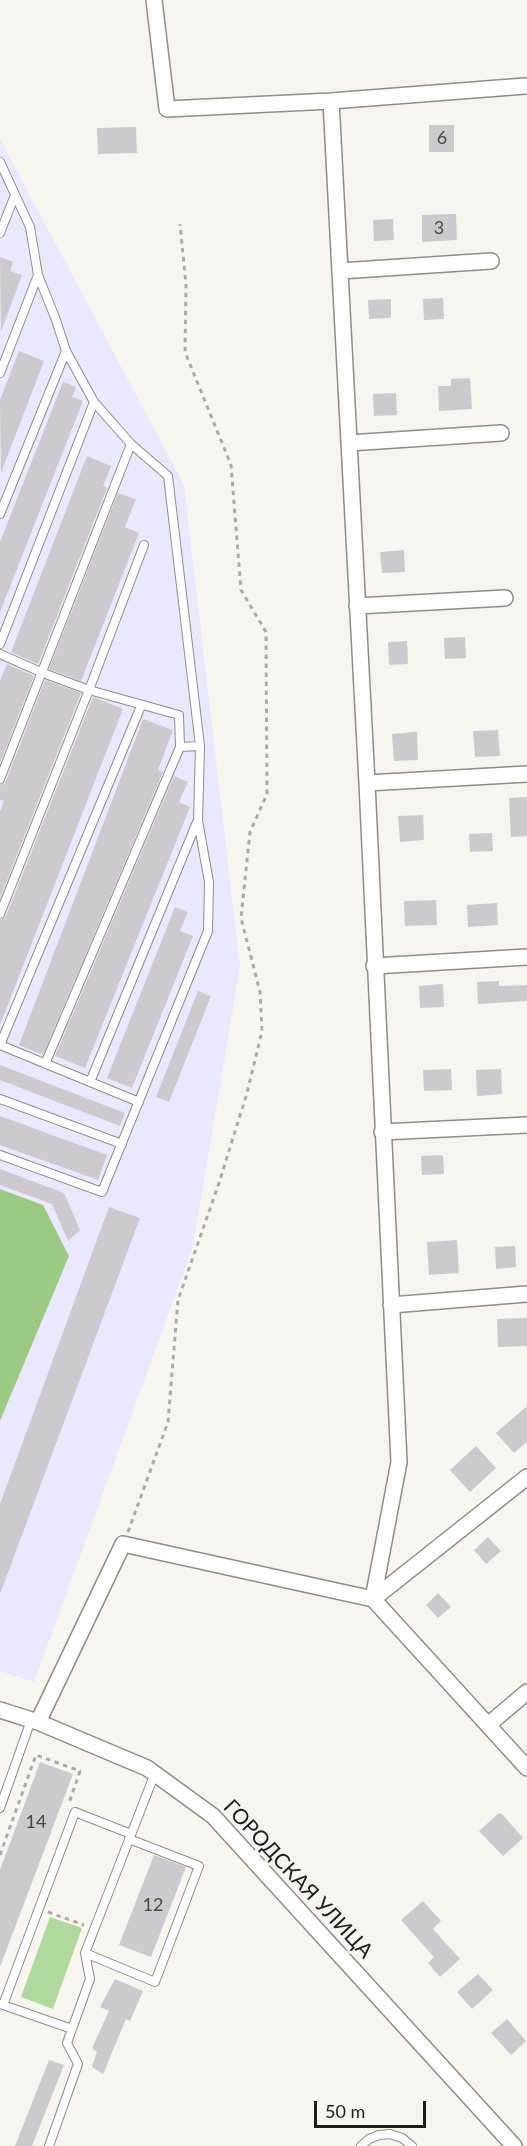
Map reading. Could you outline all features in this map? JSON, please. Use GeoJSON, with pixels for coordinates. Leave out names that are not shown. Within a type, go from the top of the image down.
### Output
{"type":"FeatureCollection","features":[{"type":"Feature","properties":{"kind":"street"},"geometry":{"type":"LineString","coordinates":[[154,0],[167,109],[525,86]]}},
{"type":"Feature","properties":{"kind":"street"},"geometry":{"type":"LineString","coordinates":[[331,100],[367,783],[399,1462],[373,1599]]}},
{"type":"Feature","properties":{"kind":"street"},"geometry":{"type":"LineString","coordinates":[[340,271],[491,261]]}},
{"type":"Feature","properties":{"kind":"street"},"geometry":{"type":"LineString","coordinates":[[349,443],[501,433]]}},
{"type":"Feature","properties":{"kind":"street"},"geometry":{"type":"LineString","coordinates":[[357,606],[505,598]]}},
{"type":"Feature","properties":{"kind":"street"},"geometry":{"type":"LineString","coordinates":[[367,783],[527,774]]}},
{"type":"Feature","properties":{"kind":"street"},"geometry":{"type":"LineString","coordinates":[[374,966],[527,957]]}},
{"type":"Feature","properties":{"kind":"street"},"geometry":{"type":"LineString","coordinates":[[382,1132],[527,1125]]}},
{"type":"Feature","properties":{"kind":"street"},"geometry":{"type":"LineString","coordinates":[[391,1305],[527,1294]]}},
{"type":"Feature","properties":{"kind":"street"},"geometry":{"type":"LineString","coordinates":[[373,1599],[527,1477]]}},
{"type":"Feature","properties":{"kind":"street"},"geometry":{"type":"LineString","coordinates":[[35,1721],[123,1544],[373,1599],[527,1768]]}},
{"type":"Feature","properties":{"kind":"street"},"geometry":{"type":"LineString","coordinates":[[488,1725],[527,1692]]}},
{"type":"Feature","properties":{"kind":"street","name":"ГОРОДСКАЯ УЛИЦА"},"geometry":{"type":"LineString","coordinates":[[0,1710],[35,1721],[147,1768],[213,1816],[514,2146]]}},
{"type":"Feature","properties":{"kind":"lane"},"geometry":{"type":"LineString","coordinates":[[0,162],[30,227],[38,275],[66,351],[94,402],[131,444],[168,476],[200,746],[198,821],[209,882],[208,931],[102,1192],[0,1155]]}},
{"type":"Feature","properties":{"kind":"lane"},"geometry":{"type":"LineString","coordinates":[[0,233],[15,195]]}},
{"type":"Feature","properties":{"kind":"lane"},"geometry":{"type":"LineString","coordinates":[[0,373],[38,275]]}},
{"type":"Feature","properties":{"kind":"lane"},"geometry":{"type":"LineString","coordinates":[[0,514],[66,351]]}},
{"type":"Feature","properties":{"kind":"lane"},"geometry":{"type":"LineString","coordinates":[[0,644],[94,402]]}},
{"type":"Feature","properties":{"kind":"lane"},"geometry":{"type":"LineString","coordinates":[[0,779],[131,444]]}},
{"type":"Feature","properties":{"kind":"lane"},"geometry":{"type":"LineString","coordinates":[[0,914],[144,545]]}},
{"type":"Feature","properties":{"kind":"lane"},"geometry":{"type":"LineString","coordinates":[[0,654],[89,690],[179,715],[180,747],[45,1064]]}},
{"type":"Feature","properties":{"kind":"lane"},"geometry":{"type":"LineString","coordinates":[[139,1102],[0,1045],[141,705]]}},
{"type":"Feature","properties":{"kind":"lane"},"geometry":{"type":"LineString","coordinates":[[180,747],[200,746]]}},
{"type":"Feature","properties":{"kind":"lane"},"geometry":{"type":"LineString","coordinates":[[90,1082],[198,821]]}},
{"type":"Feature","properties":{"kind":"lane"},"geometry":{"type":"LineString","coordinates":[[0,1098],[122,1144]]}},
{"type":"Feature","properties":{"kind":"lane"},"geometry":{"type":"LineString","coordinates":[[0,1808],[35,1721]]}},
{"type":"Feature","properties":{"kind":"lane"},"geometry":{"type":"LineString","coordinates":[[49,2146],[78,2064],[67,2043],[90,1979],[85,1953],[155,1773]]}},
{"type":"Feature","properties":{"kind":"lane"},"geometry":{"type":"LineString","coordinates":[[72,2029],[2,2005],[75,1812],[199,1866],[155,1982],[85,1953]]}},
{"type":"Feature","properties":{"kind":"lane"},"geometry":{"type":"LineString","coordinates":[[361,2146],[369,2139],[390,2134],[402,2138],[412,2146]]}},
{"type":"Feature","properties":{"kind":"path"},"geometry":{"type":"LineString","coordinates":[[0,1855],[36,1755],[80,1771],[67,1809]]}},
{"type":"Feature","properties":{"kind":"path"},"geometry":{"type":"LineString","coordinates":[[39,1909],[95,1929]]}},
{"type":"Feature","properties":{"kind":"shaded area"},"geometry":{"type":"Polygon","coordinates":[[[0,139],[184,485],[240,967],[193,1247],[34,1682],[0,1671],[0,1421],[69,1256],[43,1205],[0,1189],[0,139]]]}},
{"type":"Feature","properties":{"kind":"green space"},"geometry":{"type":"Polygon","coordinates":[[[0,1189],[43,1205],[69,1256],[0,1421],[0,1189]]]}},
{"type":"Feature","properties":{"kind":"green space"},"geometry":{"type":"Polygon","coordinates":[[[50,1917],[82,1928],[53,2009],[21,1997],[50,1917]]]}},
{"type":"Feature","properties":{"kind":"building"},"geometry":{"type":"Polygon","coordinates":[[[429,125],[454,125],[454,152],[429,152],[429,125]]]}},
{"type":"Feature","properties":{"kind":"building"},"geometry":{"type":"Polygon","coordinates":[[[136,127],[137,153],[98,154],[97,128],[136,127]]]}},
{"type":"Feature","properties":{"kind":"building"},"geometry":{"type":"Polygon","coordinates":[[[456,214],[457,240],[422,242],[422,215],[456,214]]]}},
{"type":"Feature","properties":{"kind":"building"},"geometry":{"type":"Polygon","coordinates":[[[393,219],[394,240],[374,241],[373,220],[393,219]]]}},
{"type":"Feature","properties":{"kind":"building"},"geometry":{"type":"Polygon","coordinates":[[[0,257],[13,262],[10,271],[22,275],[1,332],[0,257]]]}},
{"type":"Feature","properties":{"kind":"building"},"geometry":{"type":"Polygon","coordinates":[[[443,298],[444,319],[424,320],[423,299],[443,298]]]}},
{"type":"Feature","properties":{"kind":"building"},"geometry":{"type":"Polygon","coordinates":[[[391,299],[391,318],[369,319],[368,300],[391,299]]]}},
{"type":"Feature","properties":{"kind":"building"},"geometry":{"type":"Polygon","coordinates":[[[19,351],[44,361],[1,473],[0,400],[19,351]]]}},
{"type":"Feature","properties":{"kind":"building"},"geometry":{"type":"Polygon","coordinates":[[[470,378],[472,409],[439,411],[438,386],[451,386],[451,379],[470,378]]]}},
{"type":"Feature","properties":{"kind":"building"},"geometry":{"type":"Polygon","coordinates":[[[63,382],[76,387],[72,397],[83,401],[0,612],[0,542],[63,382]]]}},
{"type":"Feature","properties":{"kind":"building"},"geometry":{"type":"Polygon","coordinates":[[[396,393],[397,415],[374,416],[373,394],[396,393]]]}},
{"type":"Feature","properties":{"kind":"building"},"geometry":{"type":"Polygon","coordinates":[[[87,456],[111,466],[103,486],[107,488],[38,664],[11,652],[87,456]]]}},
{"type":"Feature","properties":{"kind":"building"},"geometry":{"type":"Polygon","coordinates":[[[118,493],[136,499],[125,527],[139,533],[81,681],[49,669],[118,493]]]}},
{"type":"Feature","properties":{"kind":"building"},"geometry":{"type":"Polygon","coordinates":[[[404,550],[405,572],[382,573],[380,552],[404,550]]]}},
{"type":"Feature","properties":{"kind":"building"},"geometry":{"type":"Polygon","coordinates":[[[465,637],[466,658],[445,659],[444,638],[465,637]]]}},
{"type":"Feature","properties":{"kind":"building"},"geometry":{"type":"Polygon","coordinates":[[[407,641],[408,664],[389,665],[388,642],[407,641]]]}},
{"type":"Feature","properties":{"kind":"building"},"geometry":{"type":"Polygon","coordinates":[[[7,664],[34,676],[0,763],[0,681],[7,664]]]}},
{"type":"Feature","properties":{"kind":"building"},"geometry":{"type":"Polygon","coordinates":[[[45,680],[81,693],[0,898],[0,812],[4,801],[0,800],[0,785],[6,781],[45,680]]]}},
{"type":"Feature","properties":{"kind":"building"},"geometry":{"type":"Polygon","coordinates":[[[93,697],[123,709],[0,1025],[0,920],[6,916],[93,697]]]}},
{"type":"Feature","properties":{"kind":"building"},"geometry":{"type":"Polygon","coordinates":[[[143,719],[173,730],[158,770],[163,772],[43,1055],[19,1045],[143,719]]]}},
{"type":"Feature","properties":{"kind":"building"},"geometry":{"type":"Polygon","coordinates":[[[498,730],[500,756],[475,757],[473,731],[498,730]]]}},
{"type":"Feature","properties":{"kind":"building"},"geometry":{"type":"Polygon","coordinates":[[[417,732],[418,760],[394,761],[392,734],[417,732]]]}},
{"type":"Feature","properties":{"kind":"building"},"geometry":{"type":"Polygon","coordinates":[[[174,776],[188,782],[179,802],[190,807],[85,1068],[55,1056],[174,776]]]}},
{"type":"Feature","properties":{"kind":"building"},"geometry":{"type":"Polygon","coordinates":[[[527,797],[527,836],[511,837],[509,798],[527,797]]]}},
{"type":"Feature","properties":{"kind":"building"},"geometry":{"type":"Polygon","coordinates":[[[423,815],[424,840],[400,842],[398,816],[423,815]]]}},
{"type":"Feature","properties":{"kind":"building"},"geometry":{"type":"Polygon","coordinates":[[[492,833],[493,851],[470,852],[469,834],[492,833]]]}},
{"type":"Feature","properties":{"kind":"building"},"geometry":{"type":"Polygon","coordinates":[[[436,900],[437,925],[405,926],[404,901],[436,900]]]}},
{"type":"Feature","properties":{"kind":"building"},"geometry":{"type":"Polygon","coordinates":[[[497,903],[498,925],[468,927],[467,905],[497,903]]]}},
{"type":"Feature","properties":{"kind":"building"},"geometry":{"type":"Polygon","coordinates":[[[175,907],[188,912],[180,931],[193,936],[132,1088],[107,1078],[175,907]]]}},
{"type":"Feature","properties":{"kind":"building"},"geometry":{"type":"Polygon","coordinates":[[[499,981],[499,986],[527,985],[527,1001],[478,1004],[477,982],[499,981]]]}},
{"type":"Feature","properties":{"kind":"building"},"geometry":{"type":"Polygon","coordinates":[[[443,984],[444,1007],[420,1008],[419,986],[443,984]]]}},
{"type":"Feature","properties":{"kind":"building"},"geometry":{"type":"Polygon","coordinates":[[[198,991],[211,996],[169,1102],[156,1097],[198,991]]]}},
{"type":"Feature","properties":{"kind":"building"},"geometry":{"type":"Polygon","coordinates":[[[0,1065],[125,1113],[120,1126],[0,1080],[0,1065]]]}},
{"type":"Feature","properties":{"kind":"building"},"geometry":{"type":"Polygon","coordinates":[[[451,1069],[452,1090],[424,1091],[423,1070],[451,1069]]]}},
{"type":"Feature","properties":{"kind":"building"},"geometry":{"type":"Polygon","coordinates":[[[501,1069],[502,1094],[477,1096],[476,1070],[501,1069]]]}},
{"type":"Feature","properties":{"kind":"building"},"geometry":{"type":"Polygon","coordinates":[[[0,1116],[107,1155],[98,1180],[0,1145],[0,1116]]]}},
{"type":"Feature","properties":{"kind":"building"},"geometry":{"type":"Polygon","coordinates":[[[443,1155],[444,1174],[422,1175],[421,1156],[443,1155]]]}},
{"type":"Feature","properties":{"kind":"building"},"geometry":{"type":"Polygon","coordinates":[[[0,1169],[64,1193],[80,1230],[68,1241],[52,1204],[0,1185],[0,1169]]]}},
{"type":"Feature","properties":{"kind":"building"},"geometry":{"type":"Polygon","coordinates":[[[109,1207],[140,1218],[0,1594],[0,1504],[109,1207]]]}},
{"type":"Feature","properties":{"kind":"building"},"geometry":{"type":"Polygon","coordinates":[[[457,1240],[459,1273],[429,1275],[427,1242],[457,1240]]]}},
{"type":"Feature","properties":{"kind":"building"},"geometry":{"type":"Polygon","coordinates":[[[515,1246],[516,1267],[496,1269],[495,1247],[515,1246]]]}},
{"type":"Feature","properties":{"kind":"building"},"geometry":{"type":"Polygon","coordinates":[[[527,1318],[527,1346],[498,1347],[497,1319],[527,1318]]]}},
{"type":"Feature","properties":{"kind":"building"},"geometry":{"type":"Polygon","coordinates":[[[527,1406],[527,1442],[514,1453],[496,1433],[527,1406]]]}},
{"type":"Feature","properties":{"kind":"building"},"geometry":{"type":"Polygon","coordinates":[[[476,1446],[496,1468],[470,1492],[450,1470],[476,1446]]]}},
{"type":"Feature","properties":{"kind":"building"},"geometry":{"type":"Polygon","coordinates":[[[488,1537],[501,1551],[486,1564],[474,1550],[488,1537]]]}},
{"type":"Feature","properties":{"kind":"building"},"geometry":{"type":"Polygon","coordinates":[[[438,1593],[451,1607],[438,1618],[426,1605],[438,1593]]]}},
{"type":"Feature","properties":{"kind":"building"},"geometry":{"type":"Polygon","coordinates":[[[40,1762],[73,1774],[0,1967],[0,1870],[40,1762]]]}},
{"type":"Feature","properties":{"kind":"building"},"geometry":{"type":"Polygon","coordinates":[[[499,1813],[523,1838],[503,1856],[479,1831],[499,1813]]]}},
{"type":"Feature","properties":{"kind":"building"},"geometry":{"type":"Polygon","coordinates":[[[154,1855],[186,1867],[151,1957],[119,1945],[154,1855]]]}},
{"type":"Feature","properties":{"kind":"building"},"geometry":{"type":"Polygon","coordinates":[[[423,1901],[441,1921],[433,1929],[460,1959],[440,1977],[428,1963],[434,1957],[401,1920],[423,1901]]]}},
{"type":"Feature","properties":{"kind":"building"},"geometry":{"type":"Polygon","coordinates":[[[478,1974],[493,1990],[472,2009],[457,1992],[478,1974]]]}},
{"type":"Feature","properties":{"kind":"building"},"geometry":{"type":"Polygon","coordinates":[[[115,1979],[143,1991],[130,2021],[126,2019],[103,2074],[92,2067],[97,2052],[92,2048],[109,2011],[100,2007],[115,1979]]]}},
{"type":"Feature","properties":{"kind":"building"},"geometry":{"type":"Polygon","coordinates":[[[507,2019],[526,2041],[511,2055],[491,2033],[507,2019]]]}},
{"type":"Feature","properties":{"kind":"building"},"geometry":{"type":"Polygon","coordinates":[[[49,2060],[64,2065],[32,2146],[15,2146],[49,2060]]]}}]}
